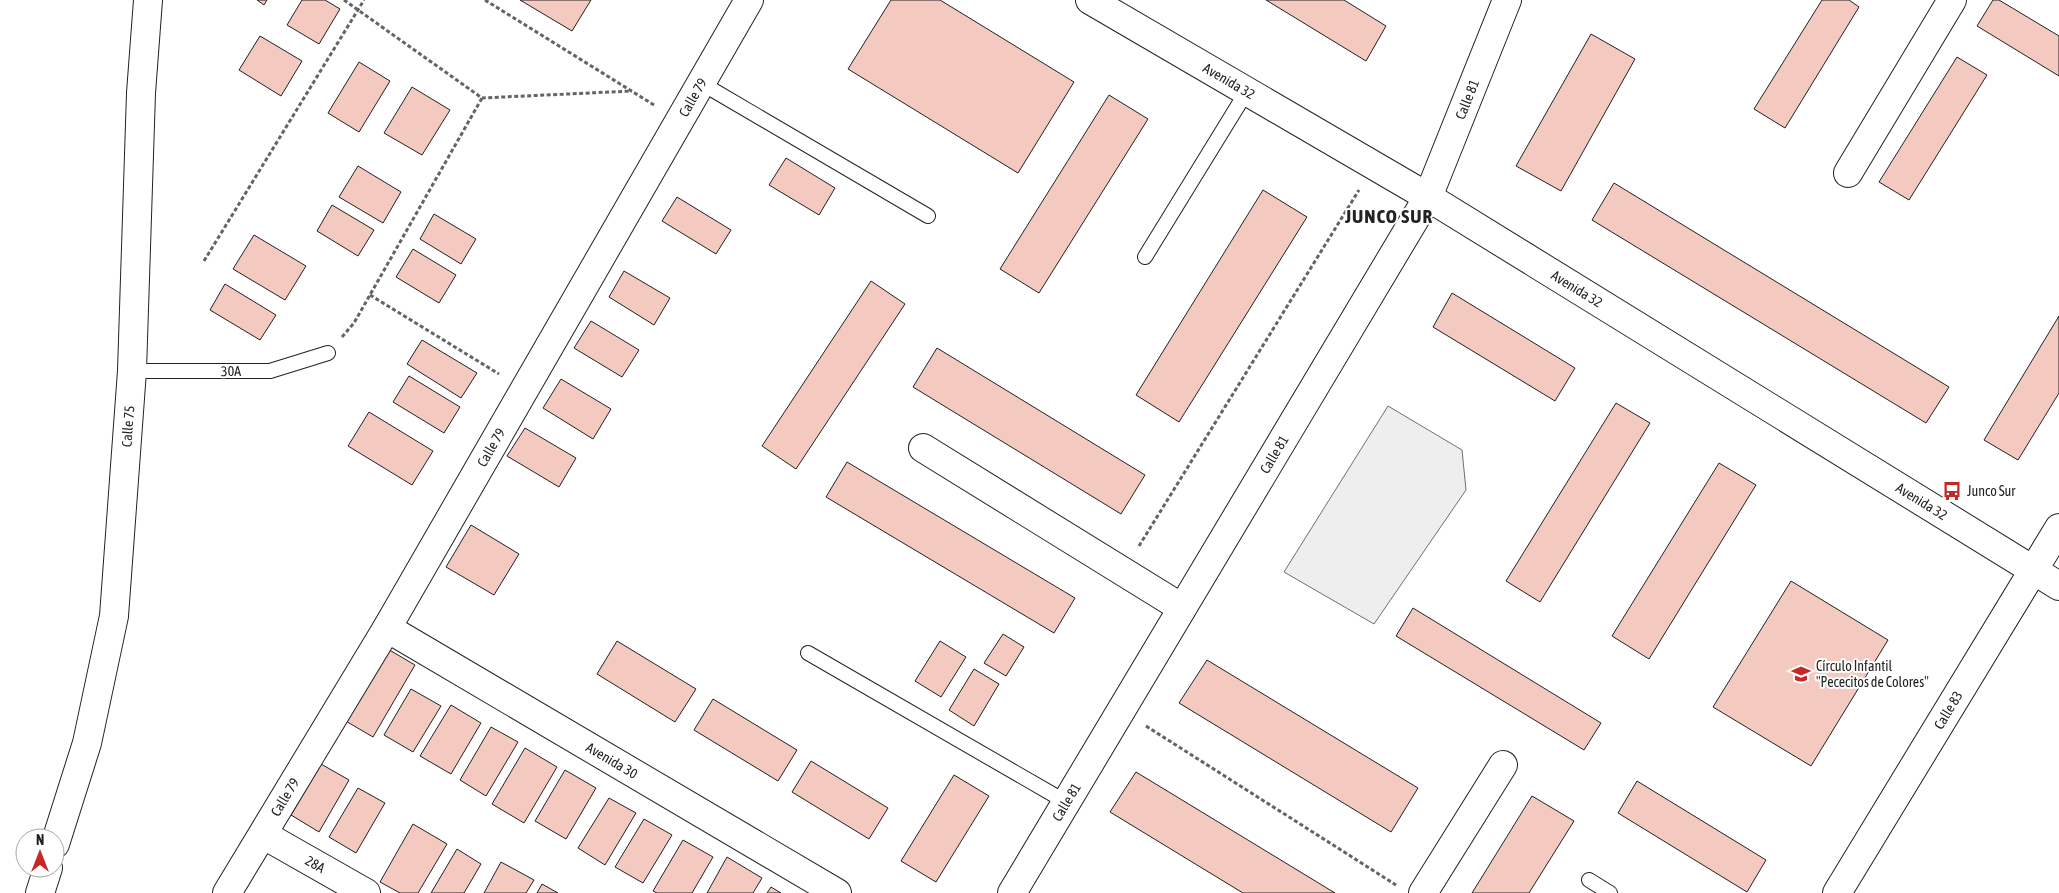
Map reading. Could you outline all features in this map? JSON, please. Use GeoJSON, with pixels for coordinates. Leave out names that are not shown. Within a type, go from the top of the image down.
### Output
{"type":"FeatureCollection","features":[{"type":"Feature","properties":{"kind":"street","name":"Calle 75"},"geometry":{"type":"LineString","coordinates":[[60,828],[87,743],[114,616],[132,370],[140,93],[148,0]]}},
{"type":"Feature","properties":{"kind":"street","name":"Calle 79"},"geometry":{"type":"LineString","coordinates":[[227,893],[264,835],[387,628],[750,0]]}},
{"type":"Feature","properties":{"kind":"street","name":"Avenida 32"},"geometry":{"type":"LineString","coordinates":[[1090,0],[1428,198],[2059,586]]}},
{"type":"Feature","properties":{"kind":"street","name":"Calle 81"},"geometry":{"type":"LineString","coordinates":[[1012,893],[1428,198],[1507,0]]}},
{"type":"Feature","properties":{"kind":"street"},"geometry":{"type":"LineString","coordinates":[[1848,173],[1952,0]]}},
{"type":"Feature","properties":{"kind":"street"},"geometry":{"type":"LineString","coordinates":[[923,448],[1182,608]]}},
{"type":"Feature","properties":{"kind":"street","name":"Calle 83"},"geometry":{"type":"LineString","coordinates":[[1837,893],[2059,528]]}},
{"type":"Feature","properties":{"kind":"street","name":"Avenida 30"},"geometry":{"type":"LineString","coordinates":[[387,628],[837,893]]}},
{"type":"Feature","properties":{"kind":"street"},"geometry":{"type":"LineString","coordinates":[[1412,890],[1503,765]]}},
{"type":"Feature","properties":{"kind":"street","name":"28A"},"geometry":{"type":"LineString","coordinates":[[264,835],[366,893]]}},
{"type":"Feature","properties":{"kind":"street"},"geometry":{"type":"LineString","coordinates":[[40,893],[45,878]]}},
{"type":"Feature","properties":{"kind":"lane"},"geometry":{"type":"LineString","coordinates":[[701,83],[928,216]]}},
{"type":"Feature","properties":{"kind":"lane"},"geometry":{"type":"LineString","coordinates":[[1145,257],[1247,91]]}},
{"type":"Feature","properties":{"kind":"lane","name":"30A"},"geometry":{"type":"LineString","coordinates":[[132,370],[270,370],[328,353]]}},
{"type":"Feature","properties":{"kind":"lane"},"geometry":{"type":"LineString","coordinates":[[808,653],[1066,802]]}},
{"type":"Feature","properties":{"kind":"lane"},"geometry":{"type":"LineString","coordinates":[[1589,880],[1610,893]]}},
{"type":"Feature","properties":{"kind":"path"},"geometry":{"type":"LineString","coordinates":[[344,0],[482,98],[632,91]]}},
{"type":"Feature","properties":{"kind":"path"},"geometry":{"type":"LineString","coordinates":[[204,261],[364,0]]}},
{"type":"Feature","properties":{"kind":"path"},"geometry":{"type":"LineString","coordinates":[[485,0],[679,120]]}},
{"type":"Feature","properties":{"kind":"path"},"geometry":{"type":"LineString","coordinates":[[328,353],[354,324],[482,98]]}},
{"type":"Feature","properties":{"kind":"path"},"geometry":{"type":"LineString","coordinates":[[1124,571],[1374,166]]}},
{"type":"Feature","properties":{"kind":"path"},"geometry":{"type":"LineString","coordinates":[[370,295],[524,389]]}},
{"type":"Feature","properties":{"kind":"path"},"geometry":{"type":"LineString","coordinates":[[1122,710],[1412,890]]}},
{"type":"Feature","properties":{"kind":"shaded area"},"geometry":{"type":"Polygon","coordinates":[[[1388,406],[1462,450],[1466,490],[1374,624],[1284,572],[1388,406]]]}},
{"type":"Feature","properties":{"kind":"building"},"geometry":{"type":"Polygon","coordinates":[[[257,0],[267,0],[264,5],[257,0]]]}},
{"type":"Feature","properties":{"kind":"building"},"geometry":{"type":"Polygon","coordinates":[[[302,0],[325,0],[340,9],[319,44],[287,25],[302,0]]]}},
{"type":"Feature","properties":{"kind":"building"},"geometry":{"type":"Polygon","coordinates":[[[520,0],[591,0],[572,31],[520,0]]]}},
{"type":"Feature","properties":{"kind":"building"},"geometry":{"type":"Polygon","coordinates":[[[891,0],[940,0],[1074,82],[1018,173],[848,69],[891,0]]]}},
{"type":"Feature","properties":{"kind":"building"},"geometry":{"type":"Polygon","coordinates":[[[1266,0],[1344,0],[1386,26],[1366,61],[1266,0]]]}},
{"type":"Feature","properties":{"kind":"building"},"geometry":{"type":"Polygon","coordinates":[[[1822,0],[1849,0],[1859,7],[1785,128],[1754,109],[1822,0]]]}},
{"type":"Feature","properties":{"kind":"building"},"geometry":{"type":"Polygon","coordinates":[[[1993,0],[1999,0],[2059,36],[2059,76],[1977,26],[1993,0]]]}},
{"type":"Feature","properties":{"kind":"building"},"geometry":{"type":"Polygon","coordinates":[[[1591,34],[1635,59],[1561,191],[1516,166],[1591,34]]]}},
{"type":"Feature","properties":{"kind":"building"},"geometry":{"type":"Polygon","coordinates":[[[260,36],[302,61],[281,96],[239,70],[260,36]]]}},
{"type":"Feature","properties":{"kind":"building"},"geometry":{"type":"Polygon","coordinates":[[[1957,57],[1987,75],[1909,200],[1879,182],[1957,57]]]}},
{"type":"Feature","properties":{"kind":"building"},"geometry":{"type":"Polygon","coordinates":[[[359,62],[390,81],[359,132],[328,113],[359,62]]]}},
{"type":"Feature","properties":{"kind":"building"},"geometry":{"type":"Polygon","coordinates":[[[412,87],[450,110],[422,155],[384,133],[412,87]]]}},
{"type":"Feature","properties":{"kind":"building"},"geometry":{"type":"Polygon","coordinates":[[[1109,95],[1148,119],[1039,293],[1000,269],[1109,95]]]}},
{"type":"Feature","properties":{"kind":"building"},"geometry":{"type":"Polygon","coordinates":[[[786,158],[835,188],[819,215],[769,185],[786,158]]]}},
{"type":"Feature","properties":{"kind":"building"},"geometry":{"type":"Polygon","coordinates":[[[358,166],[401,192],[383,223],[339,197],[358,166]]]}},
{"type":"Feature","properties":{"kind":"building"},"geometry":{"type":"Polygon","coordinates":[[[1614,183],[1949,387],[1926,423],[1592,220],[1614,183]]]}},
{"type":"Feature","properties":{"kind":"building"},"geometry":{"type":"Polygon","coordinates":[[[1263,190],[1307,217],[1179,422],[1136,395],[1263,190]]]}},
{"type":"Feature","properties":{"kind":"building"},"geometry":{"type":"Polygon","coordinates":[[[677,197],[731,230],[716,254],[662,221],[677,197]]]}},
{"type":"Feature","properties":{"kind":"building"},"geometry":{"type":"Polygon","coordinates":[[[332,205],[374,230],[358,256],[317,231],[332,205]]]}},
{"type":"Feature","properties":{"kind":"building"},"geometry":{"type":"Polygon","coordinates":[[[434,214],[476,239],[461,264],[420,239],[434,214]]]}},
{"type":"Feature","properties":{"kind":"building"},"geometry":{"type":"Polygon","coordinates":[[[254,235],[306,266],[285,300],[233,269],[254,235]]]}},
{"type":"Feature","properties":{"kind":"building"},"geometry":{"type":"Polygon","coordinates":[[[413,249],[456,275],[439,303],[396,277],[413,249]]]}},
{"type":"Feature","properties":{"kind":"building"},"geometry":{"type":"Polygon","coordinates":[[[624,271],[670,298],[654,325],[609,297],[624,271]]]}},
{"type":"Feature","properties":{"kind":"building"},"geometry":{"type":"Polygon","coordinates":[[[871,281],[905,304],[796,469],[762,446],[871,281]]]}},
{"type":"Feature","properties":{"kind":"building"},"geometry":{"type":"Polygon","coordinates":[[[225,284],[276,315],[260,340],[210,310],[225,284]]]}},
{"type":"Feature","properties":{"kind":"building"},"geometry":{"type":"Polygon","coordinates":[[[1452,293],[1575,368],[1555,401],[1433,327],[1452,293]]]}},
{"type":"Feature","properties":{"kind":"building"},"geometry":{"type":"Polygon","coordinates":[[[2059,316],[2059,393],[2018,460],[1984,440],[2059,316]]]}},
{"type":"Feature","properties":{"kind":"building"},"geometry":{"type":"Polygon","coordinates":[[[591,321],[639,350],[622,377],[574,348],[591,321]]]}},
{"type":"Feature","properties":{"kind":"building"},"geometry":{"type":"Polygon","coordinates":[[[422,340],[477,373],[461,398],[407,364],[422,340]]]}},
{"type":"Feature","properties":{"kind":"building"},"geometry":{"type":"Polygon","coordinates":[[[937,348],[1145,475],[1121,514],[913,387],[937,348]]]}},
{"type":"Feature","properties":{"kind":"building"},"geometry":{"type":"Polygon","coordinates":[[[409,376],[460,407],[444,433],[393,402],[409,376]]]}},
{"type":"Feature","properties":{"kind":"building"},"geometry":{"type":"Polygon","coordinates":[[[561,379],[611,409],[593,439],[543,408],[561,379]]]}},
{"type":"Feature","properties":{"kind":"building"},"geometry":{"type":"Polygon","coordinates":[[[1616,403],[1650,423],[1540,602],[1506,581],[1616,403]]]}},
{"type":"Feature","properties":{"kind":"building"},"geometry":{"type":"Polygon","coordinates":[[[369,412],[433,451],[412,485],[348,446],[369,412]]]}},
{"type":"Feature","properties":{"kind":"building"},"geometry":{"type":"Polygon","coordinates":[[[525,428],[576,458],[559,487],[507,456],[525,428]]]}},
{"type":"Feature","properties":{"kind":"building"},"geometry":{"type":"Polygon","coordinates":[[[847,462],[1075,598],[1054,633],[826,497],[847,462]]]}},
{"type":"Feature","properties":{"kind":"building"},"geometry":{"type":"Polygon","coordinates":[[[1719,463],[1756,485],[1649,659],[1612,636],[1719,463]]]}},
{"type":"Feature","properties":{"kind":"building"},"geometry":{"type":"Polygon","coordinates":[[[471,525],[519,554],[494,595],[446,567],[471,525]]]}},
{"type":"Feature","properties":{"kind":"building","name":"Círculo Infantil \"Pececitos de Colores\""},"geometry":{"type":"Polygon","coordinates":[[[1791,581],[1888,640],[1811,766],[1713,707],[1791,581]]]}},
{"type":"Feature","properties":{"kind":"building"},"geometry":{"type":"Polygon","coordinates":[[[1413,608],[1601,723],[1584,750],[1396,636],[1413,608]]]}},
{"type":"Feature","properties":{"kind":"building"},"geometry":{"type":"Polygon","coordinates":[[[1003,634],[1024,647],[1006,676],[984,663],[1003,634]]]}},
{"type":"Feature","properties":{"kind":"building"},"geometry":{"type":"Polygon","coordinates":[[[617,641],[696,689],[675,722],[597,674],[617,641]]]}},
{"type":"Feature","properties":{"kind":"building"},"geometry":{"type":"Polygon","coordinates":[[[940,641],[966,657],[941,697],[915,681],[940,641]]]}},
{"type":"Feature","properties":{"kind":"building"},"geometry":{"type":"Polygon","coordinates":[[[386,648],[415,665],[373,737],[344,720],[386,648]]]}},
{"type":"Feature","properties":{"kind":"building"},"geometry":{"type":"Polygon","coordinates":[[[1207,660],[1418,788],[1391,832],[1179,703],[1207,660]]]}},
{"type":"Feature","properties":{"kind":"building"},"geometry":{"type":"Polygon","coordinates":[[[974,669],[999,684],[974,726],[949,710],[974,669]]]}},
{"type":"Feature","properties":{"kind":"building"},"geometry":{"type":"Polygon","coordinates":[[[411,689],[441,706],[413,752],[384,735],[411,689]]]}},
{"type":"Feature","properties":{"kind":"building"},"geometry":{"type":"Polygon","coordinates":[[[713,699],[797,750],[778,781],[694,730],[713,699]]]}},
{"type":"Feature","properties":{"kind":"building"},"geometry":{"type":"Polygon","coordinates":[[[451,705],[481,723],[451,774],[420,756],[451,705]]]}},
{"type":"Feature","properties":{"kind":"building"},"geometry":{"type":"Polygon","coordinates":[[[491,727],[518,742],[486,796],[460,780],[491,727]]]}},
{"type":"Feature","properties":{"kind":"building"},"geometry":{"type":"Polygon","coordinates":[[[525,748],[557,767],[524,823],[492,804],[525,748]]]}},
{"type":"Feature","properties":{"kind":"building"},"geometry":{"type":"Polygon","coordinates":[[[811,761],[888,808],[869,839],[792,792],[811,761]]]}},
{"type":"Feature","properties":{"kind":"building"},"geometry":{"type":"Polygon","coordinates":[[[321,764],[349,780],[319,832],[291,815],[321,764]]]}},
{"type":"Feature","properties":{"kind":"building"},"geometry":{"type":"Polygon","coordinates":[[[565,770],[596,788],[566,839],[535,821],[565,770]]]}},
{"type":"Feature","properties":{"kind":"building"},"geometry":{"type":"Polygon","coordinates":[[[1136,772],[1335,893],[1243,893],[1110,812],[1136,772]]]}},
{"type":"Feature","properties":{"kind":"building"},"geometry":{"type":"Polygon","coordinates":[[[954,775],[989,796],[936,882],[901,861],[954,775]]]}},
{"type":"Feature","properties":{"kind":"building"},"geometry":{"type":"Polygon","coordinates":[[[1637,781],[1766,860],[1747,892],[1618,813],[1637,781]]]}},
{"type":"Feature","properties":{"kind":"building"},"geometry":{"type":"Polygon","coordinates":[[[358,788],[385,803],[356,853],[329,837],[358,788]]]}},
{"type":"Feature","properties":{"kind":"building"},"geometry":{"type":"Polygon","coordinates":[[[1532,796],[1574,821],[1529,893],[1472,893],[1532,796]]]}},
{"type":"Feature","properties":{"kind":"building"},"geometry":{"type":"Polygon","coordinates":[[[609,798],[636,813],[605,865],[578,848],[609,798]]]}},
{"type":"Feature","properties":{"kind":"building"},"geometry":{"type":"Polygon","coordinates":[[[644,819],[672,835],[643,883],[615,867],[644,819]]]}},
{"type":"Feature","properties":{"kind":"building"},"geometry":{"type":"Polygon","coordinates":[[[413,824],[447,844],[418,893],[400,893],[380,882],[413,824]]]}},
{"type":"Feature","properties":{"kind":"building"},"geometry":{"type":"Polygon","coordinates":[[[683,840],[713,857],[692,893],[657,893],[653,891],[683,840]]]}},
{"type":"Feature","properties":{"kind":"building"},"geometry":{"type":"Polygon","coordinates":[[[457,849],[481,864],[464,893],[431,893],[457,849]]]}},
{"type":"Feature","properties":{"kind":"building"},"geometry":{"type":"Polygon","coordinates":[[[727,857],[762,878],[753,893],[707,893],[727,857]]]}},
{"type":"Feature","properties":{"kind":"building"},"geometry":{"type":"Polygon","coordinates":[[[501,862],[534,880],[526,893],[484,893],[501,862]]]}},
{"type":"Feature","properties":{"kind":"building"},"geometry":{"type":"Polygon","coordinates":[[[542,884],[558,893],[537,893],[542,884]]]}},
{"type":"Feature","properties":{"kind":"building"},"geometry":{"type":"Polygon","coordinates":[[[771,887],[781,893],[767,893],[771,887]]]}},
{"type":"Feature","properties":{"kind":"place","name":"Junco Sur"},"geometry":{"type":"Point","coordinates":[1952,491]}},
{"type":"Feature","properties":{"kind":"place","name":"Círculo Infantil \"Pececitos de Colores\""},"geometry":{"type":"Point","coordinates":[1801,674]}},
{"type":"Feature","properties":{"kind":"district","name":"JUNCO SUR"},"geometry":{"type":"Point","coordinates":[1389,216]}}]}
